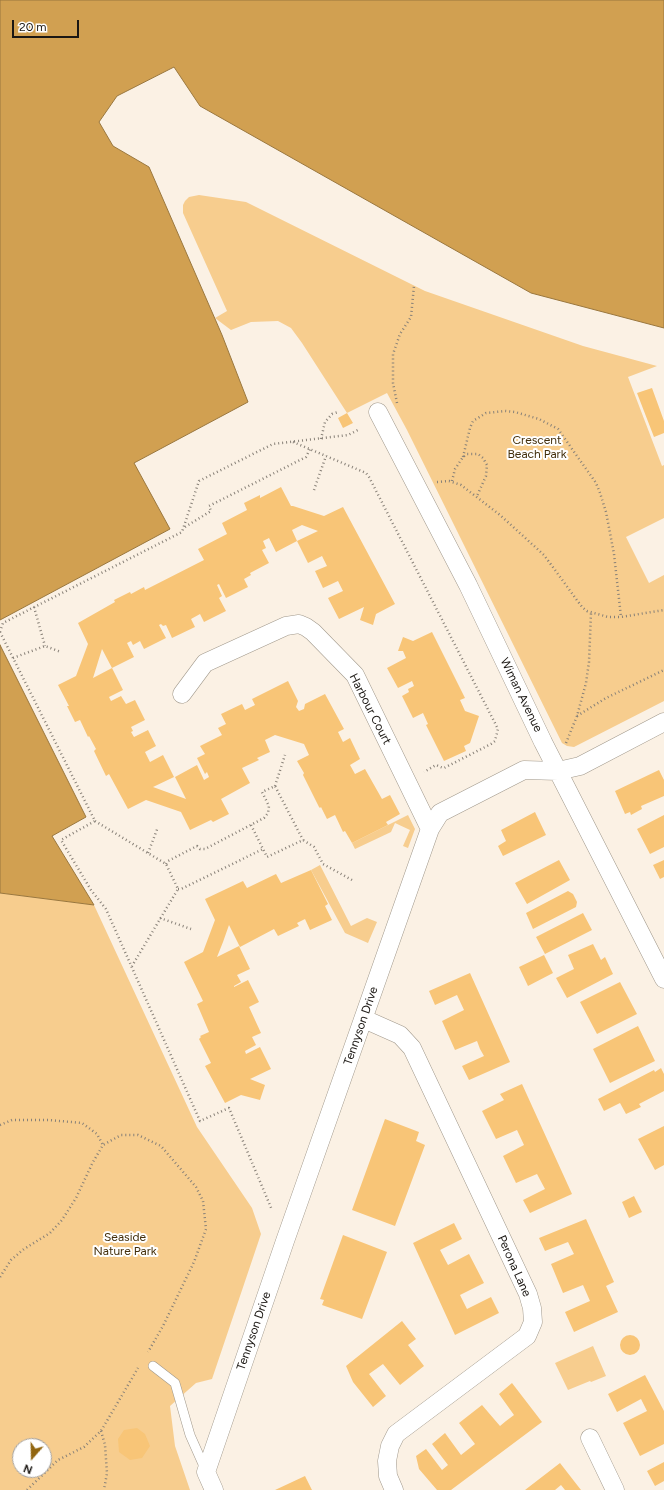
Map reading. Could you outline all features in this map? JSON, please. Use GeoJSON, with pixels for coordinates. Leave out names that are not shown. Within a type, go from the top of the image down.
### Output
{"type":"FeatureCollection","features":[{"type":"Feature","properties":{"kind":"street","name":"Wiman Avenue"},"geometry":{"type":"LineString","coordinates":[[381,417],[468,585],[558,771],[664,979]]}},
{"type":"Feature","properties":{"kind":"street","name":"Harbour Court"},"geometry":{"type":"LineString","coordinates":[[182,694],[205,663],[286,626],[299,624],[306,627],[313,632],[355,675],[430,830]]}},
{"type":"Feature","properties":{"kind":"street","name":"Tennyson Drive"},"geometry":{"type":"LineString","coordinates":[[206,1472],[285,1241],[430,830],[440,814],[524,770],[558,771],[580,766],[664,722]]}},
{"type":"Feature","properties":{"kind":"street","name":"Perona Lane"},"geometry":{"type":"LineString","coordinates":[[364,1019],[400,1035],[412,1048],[528,1294],[532,1308],[533,1322],[527,1336],[396,1434],[390,1446],[387,1461],[388,1476],[394,1490]]}},
{"type":"Feature","properties":{"kind":"street"},"geometry":{"type":"LineString","coordinates":[[590,1438],[615,1490]]}},
{"type":"Feature","properties":{"kind":"street"},"geometry":{"type":"LineString","coordinates":[[206,1472],[214,1490]]}},
{"type":"Feature","properties":{"kind":"lane"},"geometry":{"type":"LineString","coordinates":[[154,1366],[175,1383],[190,1435],[206,1472]]}},
{"type":"Feature","properties":{"kind":"path"},"geometry":{"type":"LineString","coordinates":[[381,417],[393,412],[397,402],[393,383],[394,354],[397,339],[412,313],[414,286]]}},
{"type":"Feature","properties":{"kind":"path"},"geometry":{"type":"LineString","coordinates":[[452,481],[455,469],[462,457],[470,428],[473,421],[479,416],[486,413],[505,410],[539,419],[558,429],[596,483],[600,493],[606,512],[614,554],[621,617]]}},
{"type":"Feature","properties":{"kind":"path"},"geometry":{"type":"LineString","coordinates":[[321,439],[325,422],[332,414],[338,412]]}},
{"type":"Feature","properties":{"kind":"path"},"geometry":{"type":"LineString","coordinates":[[178,889],[166,864],[95,821],[0,632],[3,623],[182,532],[200,481],[273,444],[348,436],[360,429]]}},
{"type":"Feature","properties":{"kind":"path"},"geometry":{"type":"LineString","coordinates":[[293,442],[366,473],[369,477],[498,729],[495,741],[491,744],[444,768],[436,765],[421,773]]}},
{"type":"Feature","properties":{"kind":"path"},"geometry":{"type":"LineString","coordinates":[[184,528],[211,511],[209,506],[306,457],[310,449]]}},
{"type":"Feature","properties":{"kind":"path"},"geometry":{"type":"LineString","coordinates":[[462,457],[472,453],[478,454],[486,462],[486,476],[477,496]]}},
{"type":"Feature","properties":{"kind":"path"},"geometry":{"type":"LineString","coordinates":[[314,490],[326,456]]}},
{"type":"Feature","properties":{"kind":"path"},"geometry":{"type":"LineString","coordinates":[[433,483],[445,480],[452,481],[461,485],[477,496],[544,555],[582,607],[591,613],[608,617],[621,617],[664,610]]}},
{"type":"Feature","properties":{"kind":"path"},"geometry":{"type":"LineString","coordinates":[[34,607],[45,646]]}},
{"type":"Feature","properties":{"kind":"path"},"geometry":{"type":"LineString","coordinates":[[565,745],[577,716],[586,683],[589,662],[591,613]]}},
{"type":"Feature","properties":{"kind":"path"},"geometry":{"type":"LineString","coordinates":[[13,658],[45,646],[61,652]]}},
{"type":"Feature","properties":{"kind":"path"},"geometry":{"type":"LineString","coordinates":[[577,716],[606,698],[664,670]]}},
{"type":"Feature","properties":{"kind":"path"},"geometry":{"type":"LineString","coordinates":[[166,864],[168,861],[197,846],[200,849],[205,849],[251,825],[266,815],[269,806],[262,792],[274,786],[285,755]]}},
{"type":"Feature","properties":{"kind":"path"},"geometry":{"type":"LineString","coordinates":[[274,786],[303,840],[314,847],[323,864],[352,880]]}},
{"type":"Feature","properties":{"kind":"path"},"geometry":{"type":"LineString","coordinates":[[95,821],[61,840],[91,890],[106,909],[200,1121],[229,1108],[272,1210]]}},
{"type":"Feature","properties":{"kind":"path"},"geometry":{"type":"LineString","coordinates":[[251,825],[267,857],[303,840]]}},
{"type":"Feature","properties":{"kind":"path"},"geometry":{"type":"LineString","coordinates":[[148,853],[158,827]]}},
{"type":"Feature","properties":{"kind":"path"},"geometry":{"type":"LineString","coordinates":[[131,966],[178,889],[181,889],[263,849]]}},
{"type":"Feature","properties":{"kind":"path"},"geometry":{"type":"LineString","coordinates":[[160,918],[191,929]]}},
{"type":"Feature","properties":{"kind":"path"},"geometry":{"type":"LineString","coordinates":[[0,1125],[12,1120],[49,1120],[82,1123],[97,1134],[103,1145]]}},
{"type":"Feature","properties":{"kind":"path"},"geometry":{"type":"LineString","coordinates":[[0,1277],[11,1260],[24,1249],[50,1233],[62,1220],[76,1198],[103,1145],[121,1136],[138,1135],[161,1146],[196,1187],[203,1201],[206,1229],[194,1262],[163,1326],[145,1356]]}},
{"type":"Feature","properties":{"kind":"path"},"geometry":{"type":"LineString","coordinates":[[27,1490],[58,1460],[84,1447],[101,1431],[141,1362]]}},
{"type":"Feature","properties":{"kind":"path"},"geometry":{"type":"LineString","coordinates":[[101,1431],[105,1446],[107,1473],[104,1490]]}},
{"type":"Feature","properties":{"kind":"green space","name":"Crescent Beach Park"},"geometry":{"type":"Polygon","coordinates":[[[199,195],[246,202],[425,291],[583,346],[657,366],[628,377],[662,466],[664,465],[664,518],[626,537],[649,583],[664,575],[664,701],[574,747],[567,746],[562,743],[407,430],[387,393],[347,413],[291,328],[278,321],[251,322],[231,330],[215,318],[227,311],[183,213],[183,205],[185,201],[189,197],[199,195]]]}},
{"type":"Feature","properties":{"kind":"green space"},"geometry":{"type":"Polygon","coordinates":[[[408,815],[415,829],[408,848],[403,846],[410,830],[395,823],[391,832],[355,849],[352,843],[408,815]]]}},
{"type":"Feature","properties":{"kind":"green space"},"geometry":{"type":"Polygon","coordinates":[[[320,865],[351,926],[367,918],[377,922],[368,943],[345,933],[311,870],[320,865]]]}},
{"type":"Feature","properties":{"kind":"green space","name":"Seaside Nature Park"},"geometry":{"type":"Polygon","coordinates":[[[0,893],[94,905],[197,1127],[252,1208],[261,1234],[212,1379],[196,1383],[170,1406],[175,1446],[190,1490],[0,1490],[0,893]]]}},
{"type":"Feature","properties":{"kind":"green space"},"geometry":{"type":"Polygon","coordinates":[[[593,1346],[606,1376],[568,1390],[555,1363],[593,1346]]]}},
{"type":"Feature","properties":{"kind":"shaded area"},"geometry":{"type":"Polygon","coordinates":[[[0,0],[664,0],[664,328],[531,293],[200,106],[174,67],[117,96],[99,122],[113,146],[149,167],[222,335],[248,402],[134,463],[170,529],[0,620],[0,0]]]}},
{"type":"Feature","properties":{"kind":"shaded area"},"geometry":{"type":"Polygon","coordinates":[[[0,645],[86,817],[52,836],[94,905],[0,893],[0,645]]]}},
{"type":"Feature","properties":{"kind":"building"},"geometry":{"type":"Polygon","coordinates":[[[652,388],[664,421],[664,433],[654,437],[637,393],[652,388]]]}},
{"type":"Feature","properties":{"kind":"building"},"geometry":{"type":"Polygon","coordinates":[[[347,413],[353,423],[343,428],[338,418],[347,413]]]}},
{"type":"Feature","properties":{"kind":"building"},"geometry":{"type":"Polygon","coordinates":[[[281,487],[291,506],[324,516],[343,507],[395,604],[376,614],[373,625],[360,620],[364,607],[339,619],[328,598],[343,591],[338,581],[323,588],[315,571],[327,566],[322,556],[308,563],[297,541],[276,552],[269,538],[263,541],[266,548],[262,550],[269,563],[250,573],[251,575],[244,579],[248,587],[226,598],[219,584],[217,585],[222,596],[219,598],[226,611],[204,622],[200,614],[191,619],[195,627],[172,638],[166,625],[159,625],[166,638],[144,649],[140,641],[133,645],[131,641],[127,643],[134,657],[112,668],[123,690],[109,697],[111,701],[121,696],[126,704],[135,700],[145,720],[131,727],[133,731],[131,732],[134,737],[148,730],[156,746],[145,752],[150,762],[163,755],[174,777],[153,787],[186,799],[175,777],[197,765],[204,780],[209,777],[207,772],[205,774],[197,758],[205,754],[200,746],[222,735],[218,728],[226,724],[221,714],[242,704],[245,710],[255,705],[252,699],[288,681],[298,701],[296,707],[299,711],[304,709],[305,704],[325,694],[344,729],[338,732],[343,742],[350,738],[360,759],[350,765],[355,774],[365,769],[382,799],[390,795],[400,814],[386,822],[388,825],[352,843],[345,831],[343,832],[335,815],[327,819],[321,807],[319,807],[303,775],[304,773],[297,761],[309,755],[304,744],[275,735],[265,740],[270,752],[257,758],[259,760],[242,768],[250,783],[221,799],[229,814],[213,822],[211,820],[190,830],[181,812],[146,800],[128,809],[109,774],[106,776],[94,751],[96,749],[89,736],[88,737],[80,720],[75,722],[67,706],[69,706],[58,685],[76,676],[88,644],[78,623],[115,602],[114,600],[130,592],[131,594],[144,587],[145,590],[204,560],[198,549],[227,534],[222,523],[247,510],[244,503],[260,495],[260,498],[281,487]],[[302,525],[292,530],[297,541],[318,531],[302,525]],[[102,649],[93,678],[112,668],[102,649]]]}},
{"type":"Feature","properties":{"kind":"building"},"geometry":{"type":"Polygon","coordinates":[[[432,632],[465,698],[460,700],[465,711],[479,716],[470,743],[464,746],[466,751],[444,761],[426,725],[428,724],[423,713],[413,718],[402,696],[409,692],[408,689],[414,686],[412,681],[398,688],[387,668],[406,658],[403,651],[398,651],[403,637],[413,641],[432,632]]]}},
{"type":"Feature","properties":{"kind":"building"},"geometry":{"type":"Polygon","coordinates":[[[659,770],[664,780],[664,796],[641,806],[642,809],[631,815],[630,812],[625,814],[615,791],[659,770]]]}},
{"type":"Feature","properties":{"kind":"building"},"geometry":{"type":"Polygon","coordinates":[[[535,812],[546,835],[503,856],[498,846],[506,841],[501,830],[535,812]]]}},
{"type":"Feature","properties":{"kind":"building"},"geometry":{"type":"Polygon","coordinates":[[[664,815],[664,847],[650,854],[637,829],[664,815]]]}},
{"type":"Feature","properties":{"kind":"building"},"geometry":{"type":"Polygon","coordinates":[[[559,860],[570,880],[527,904],[515,883],[559,860]]]}},
{"type":"Feature","properties":{"kind":"building"},"geometry":{"type":"Polygon","coordinates":[[[664,860],[664,877],[660,879],[653,865],[664,860]]]}},
{"type":"Feature","properties":{"kind":"building"},"geometry":{"type":"Polygon","coordinates":[[[311,870],[328,904],[325,906],[332,920],[310,930],[305,919],[297,923],[299,926],[278,936],[274,929],[240,947],[229,925],[217,957],[239,946],[250,969],[237,975],[241,982],[234,987],[248,980],[259,1002],[249,1007],[261,1033],[252,1037],[256,1045],[245,1051],[246,1054],[260,1047],[271,1069],[250,1079],[265,1085],[260,1100],[241,1095],[225,1103],[205,1066],[211,1063],[199,1039],[201,1037],[200,1036],[209,1032],[197,1004],[203,1001],[184,962],[203,952],[215,920],[205,899],[243,881],[247,888],[276,874],[281,883],[311,870]]]}},
{"type":"Feature","properties":{"kind":"building"},"geometry":{"type":"Polygon","coordinates":[[[568,891],[573,894],[577,902],[576,907],[533,929],[526,913],[568,891]]]}},
{"type":"Feature","properties":{"kind":"building"},"geometry":{"type":"Polygon","coordinates":[[[583,913],[592,930],[545,954],[536,937],[583,913]]]}},
{"type":"Feature","properties":{"kind":"building"},"geometry":{"type":"Polygon","coordinates":[[[593,944],[601,960],[605,957],[613,974],[567,998],[556,978],[574,969],[568,955],[593,944]]]}},
{"type":"Feature","properties":{"kind":"building"},"geometry":{"type":"Polygon","coordinates":[[[544,955],[553,973],[528,986],[519,967],[544,955]]]}},
{"type":"Feature","properties":{"kind":"building"},"geometry":{"type":"Polygon","coordinates":[[[470,973],[510,1062],[469,1080],[462,1066],[484,1056],[477,1041],[455,1050],[442,1021],[464,1010],[457,995],[435,1005],[429,991],[470,973]]]}},
{"type":"Feature","properties":{"kind":"building"},"geometry":{"type":"Polygon","coordinates":[[[620,982],[637,1014],[597,1034],[580,1002],[620,982]]]}},
{"type":"Feature","properties":{"kind":"building"},"geometry":{"type":"Polygon","coordinates":[[[638,1026],[655,1061],[610,1083],[593,1049],[638,1026]]]}},
{"type":"Feature","properties":{"kind":"building"},"geometry":{"type":"Polygon","coordinates":[[[661,1068],[664,1074],[664,1091],[639,1104],[641,1107],[626,1114],[620,1103],[604,1111],[598,1099],[654,1070],[655,1072],[661,1068]]]}},
{"type":"Feature","properties":{"kind":"building"},"geometry":{"type":"Polygon","coordinates":[[[522,1084],[572,1194],[530,1213],[523,1200],[545,1189],[537,1174],[516,1183],[503,1156],[524,1145],[517,1130],[496,1139],[482,1111],[504,1100],[500,1094],[522,1084]]]}},
{"type":"Feature","properties":{"kind":"building"},"geometry":{"type":"Polygon","coordinates":[[[385,1119],[419,1132],[416,1141],[425,1145],[395,1226],[352,1210],[385,1119]]]}},
{"type":"Feature","properties":{"kind":"building"},"geometry":{"type":"Polygon","coordinates":[[[664,1126],[664,1165],[655,1170],[638,1139],[664,1126]]]}},
{"type":"Feature","properties":{"kind":"building"},"geometry":{"type":"Polygon","coordinates":[[[634,1196],[642,1212],[629,1218],[622,1202],[634,1196]]]}},
{"type":"Feature","properties":{"kind":"building"},"geometry":{"type":"Polygon","coordinates":[[[586,1219],[614,1282],[606,1286],[618,1312],[574,1332],[565,1312],[590,1301],[583,1285],[563,1293],[551,1264],[574,1254],[568,1242],[545,1251],[539,1238],[586,1219]]]}},
{"type":"Feature","properties":{"kind":"building"},"geometry":{"type":"Polygon","coordinates":[[[454,1223],[462,1239],[440,1250],[448,1265],[469,1254],[484,1283],[460,1295],[467,1309],[491,1297],[499,1313],[455,1335],[413,1243],[454,1223]]]}},
{"type":"Feature","properties":{"kind":"building"},"geometry":{"type":"Polygon","coordinates":[[[343,1235],[387,1252],[362,1319],[322,1305],[324,1300],[320,1299],[343,1235]]]}},
{"type":"Feature","properties":{"kind":"building"},"geometry":{"type":"Polygon","coordinates":[[[402,1321],[416,1339],[408,1345],[424,1366],[400,1385],[383,1364],[369,1374],[386,1396],[373,1407],[353,1382],[346,1366],[402,1321]]]}},
{"type":"Feature","properties":{"kind":"building"},"geometry":{"type":"Polygon","coordinates":[[[630,1335],[637,1338],[640,1345],[637,1352],[630,1355],[623,1352],[620,1345],[623,1338],[630,1335]]]}},
{"type":"Feature","properties":{"kind":"building"},"geometry":{"type":"Polygon","coordinates":[[[645,1375],[664,1411],[664,1444],[640,1456],[623,1423],[647,1411],[641,1399],[617,1412],[608,1394],[645,1375]]]}},
{"type":"Feature","properties":{"kind":"building"},"geometry":{"type":"Polygon","coordinates":[[[512,1383],[542,1422],[451,1490],[437,1490],[419,1469],[416,1456],[426,1449],[442,1470],[448,1465],[432,1444],[445,1433],[461,1455],[475,1444],[459,1423],[482,1405],[500,1426],[514,1415],[499,1394],[512,1383]]]}},
{"type":"Feature","properties":{"kind":"building"},"geometry":{"type":"Polygon","coordinates":[[[137,1428],[145,1434],[150,1446],[142,1458],[130,1460],[119,1452],[118,1439],[124,1430],[137,1428]]]}},
{"type":"Feature","properties":{"kind":"building"},"geometry":{"type":"Polygon","coordinates":[[[664,1462],[664,1481],[655,1486],[647,1471],[664,1462]]]}},
{"type":"Feature","properties":{"kind":"building"},"geometry":{"type":"Polygon","coordinates":[[[560,1463],[581,1490],[565,1490],[561,1485],[555,1490],[525,1490],[560,1463]]]}},
{"type":"Feature","properties":{"kind":"building"},"geometry":{"type":"Polygon","coordinates":[[[305,1476],[312,1490],[275,1490],[305,1476]]]}}]}
